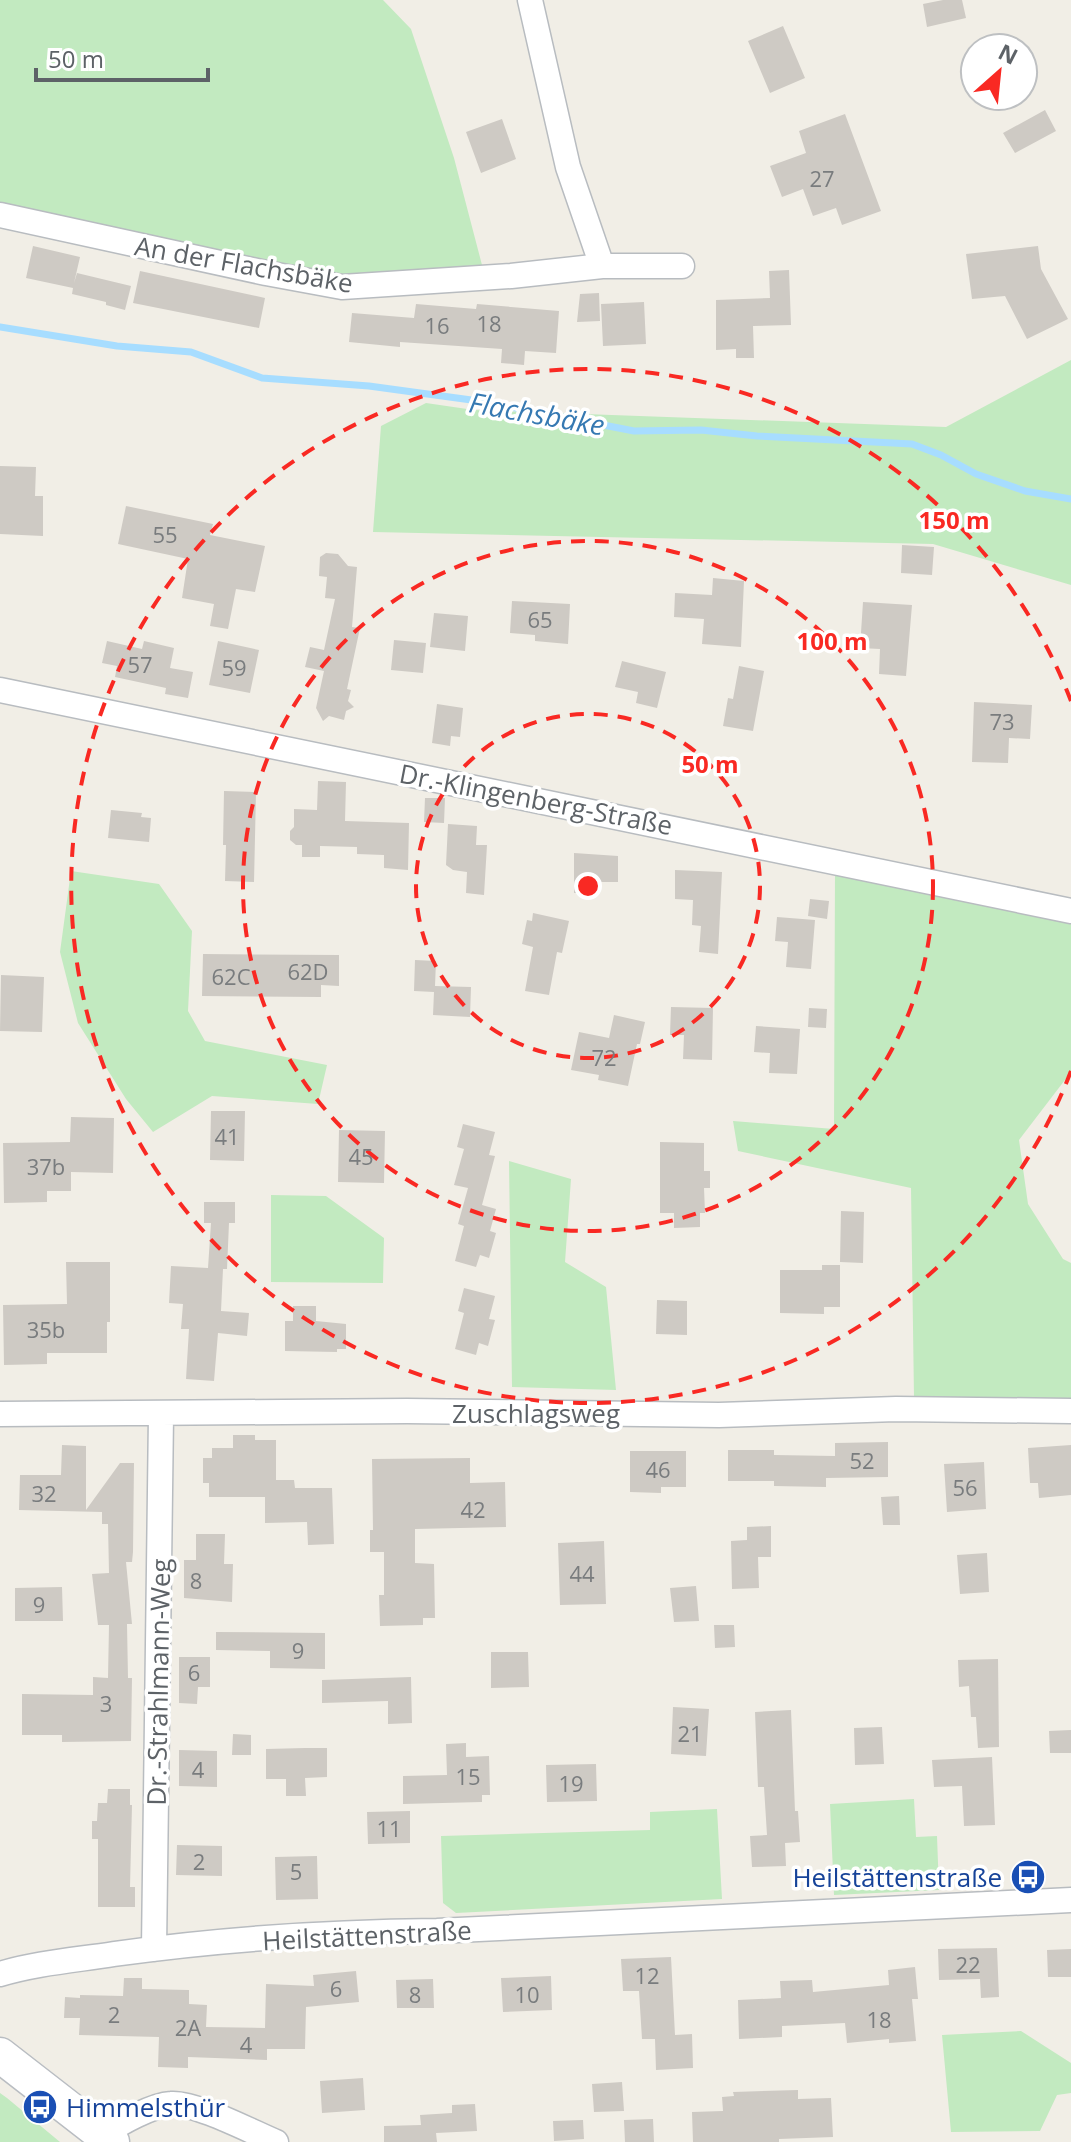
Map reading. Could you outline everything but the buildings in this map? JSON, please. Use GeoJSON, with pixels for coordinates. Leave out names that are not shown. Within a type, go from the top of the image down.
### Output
{"type":"FeatureCollection","features":[{"type":"Feature","properties":{"kind":"main road"},"geometry":{"type":"LineString","coordinates":[[0,2055],[108,2138]]}},
{"type":"Feature","properties":{"kind":"street"},"geometry":{"type":"LineString","coordinates":[[530,0],[568,167],[602,266]]}},
{"type":"Feature","properties":{"kind":"street","name":"An der Flachsbäke"},"geometry":{"type":"LineString","coordinates":[[0,215],[342,287],[511,276],[602,266],[682,266]]}},
{"type":"Feature","properties":{"kind":"street","name":"Dr.-Klingenberg-Straße"},"geometry":{"type":"LineString","coordinates":[[0,690],[1071,911]]}},
{"type":"Feature","properties":{"kind":"street","name":"Zuschlagsweg"},"geometry":{"type":"LineString","coordinates":[[0,1414],[407,1411],[719,1415],[896,1409],[1071,1411]]}},
{"type":"Feature","properties":{"kind":"street","name":"Dr.-Strahlmann-Weg"},"geometry":{"type":"LineString","coordinates":[[154,1949],[161,1415]]}},
{"type":"Feature","properties":{"kind":"street","name":"Heilstättenstraße"},"geometry":{"type":"LineString","coordinates":[[0,1974],[23,1967],[154,1949],[340,1932],[437,1931],[1071,1900]]}},
{"type":"Feature","properties":{"kind":"street"},"geometry":{"type":"LineString","coordinates":[[108,2138],[122,2121],[172,2104],[202,2111],[276,2142]]}},
{"type":"Feature","properties":{"kind":"green space"},"geometry":{"type":"Polygon","coordinates":[[[0,0],[383,0],[411,29],[454,158],[482,265],[338,277],[0,206],[0,0]]]}},
{"type":"Feature","properties":{"kind":"green space"},"geometry":{"type":"Polygon","coordinates":[[[1071,360],[1071,585],[933,544],[373,532],[381,426],[426,403],[474,410],[946,427],[1071,360]]]}},
{"type":"Feature","properties":{"kind":"green space"},"geometry":{"type":"Polygon","coordinates":[[[835,870],[1071,921],[1071,1072],[1019,1140],[1028,1204],[1063,1259],[1071,1263],[1071,1398],[914,1397],[911,1188],[738,1151],[733,1121],[834,1129],[835,870]]]}},
{"type":"Feature","properties":{"kind":"green space"},"geometry":{"type":"Polygon","coordinates":[[[71,871],[159,884],[192,931],[188,1011],[205,1041],[327,1065],[318,1104],[212,1096],[153,1132],[126,1099],[78,1023],[60,952],[71,871]]]}},
{"type":"Feature","properties":{"kind":"green space"},"geometry":{"type":"Polygon","coordinates":[[[509,1161],[571,1179],[565,1262],[606,1287],[616,1390],[512,1387],[509,1161]]]}},
{"type":"Feature","properties":{"kind":"green space"},"geometry":{"type":"Polygon","coordinates":[[[271,1195],[326,1196],[384,1238],[383,1283],[271,1282],[271,1195]]]}},
{"type":"Feature","properties":{"kind":"green space"},"geometry":{"type":"Polygon","coordinates":[[[914,1799],[916,1837],[937,1836],[939,1890],[834,1895],[830,1804],[914,1799]]]}},
{"type":"Feature","properties":{"kind":"green space"},"geometry":{"type":"Polygon","coordinates":[[[717,1809],[722,1899],[456,1913],[443,1903],[441,1836],[650,1830],[650,1812],[717,1809]]]}},
{"type":"Feature","properties":{"kind":"green space"},"geometry":{"type":"Polygon","coordinates":[[[1021,2031],[1071,2063],[1071,2093],[1057,2095],[1040,2131],[951,2132],[942,2035],[1021,2031]]]}},
{"type":"Feature","properties":{"kind":"green space"},"geometry":{"type":"Polygon","coordinates":[[[0,2093],[7,2098],[60,2142],[0,2142],[0,2093]]]}},
{"type":"Feature","properties":{"kind":"waterway","name":"Flachsbäke"},"geometry":{"type":"LineString","coordinates":[[0,327],[117,346],[191,352],[262,378],[369,386],[486,402],[634,431],[701,430],[912,444],[976,474],[1025,491],[1071,499]]}},
{"type":"Feature","properties":{"kind":"place","name":"Heilstättenstraße"},"geometry":{"type":"Point","coordinates":[1028,1877]}},
{"type":"Feature","properties":{"kind":"place","name":"Himmelsthür"},"geometry":{"type":"Point","coordinates":[40,2107]}}]}
